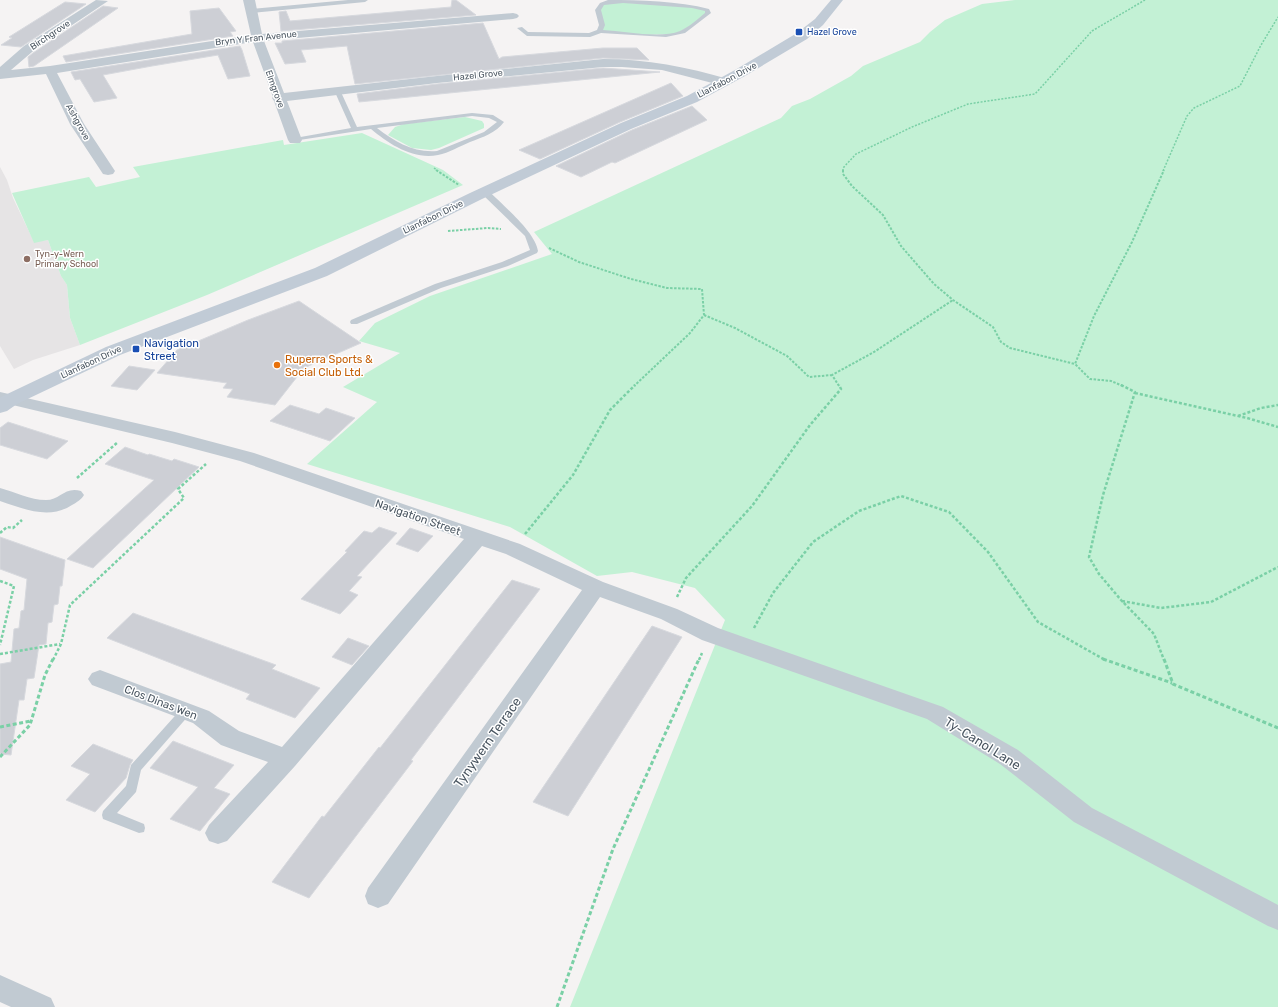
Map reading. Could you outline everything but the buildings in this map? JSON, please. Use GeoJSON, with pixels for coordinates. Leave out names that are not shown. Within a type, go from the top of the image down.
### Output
{"type":"FeatureCollection","features":[{"type":"Feature","properties":{"kind":"street","name":"Llanfabon Drive"},"geometry":{"type":"LineString","coordinates":[[3,402],[113,352],[321,272],[485,192],[626,126],[692,99],[779,51],[802,36],[819,22],[837,0]]}},
{"type":"Feature","properties":{"kind":"street","name":"Birchgrove"},"geometry":{"type":"LineString","coordinates":[[0,74],[28,49],[102,1]]}},
{"type":"Feature","properties":{"kind":"street","name":"Elmgrove"},"geometry":{"type":"LineString","coordinates":[[250,5],[257,37],[278,98],[295,140]]}},
{"type":"Feature","properties":{"kind":"street","name":"Bryn Y Fran Avenue"},"geometry":{"type":"LineString","coordinates":[[0,74],[50,70],[228,40],[513,10],[520,28]]}},
{"type":"Feature","properties":{"kind":"street","name":"Hazel Grove"},"geometry":{"type":"LineString","coordinates":[[278,98],[337,90],[547,68],[620,63],[641,64],[676,69],[724,82]]}},
{"type":"Feature","properties":{"kind":"street","name":"Ashgrove"},"geometry":{"type":"LineString","coordinates":[[50,70],[78,124],[108,171]]}},
{"type":"Feature","properties":{"kind":"street","name":"Navigation Street"},"geometry":{"type":"LineString","coordinates":[[3,402],[134,428],[247,457],[513,549],[595,587],[669,614],[710,634]]}},
{"type":"Feature","properties":{"kind":"street"},"geometry":{"type":"LineString","coordinates":[[0,494],[39,506],[52,506],[63,502],[74,487]]}},
{"type":"Feature","properties":{"kind":"street"},"geometry":{"type":"LineString","coordinates":[[218,834],[286,759],[478,538]]}},
{"type":"Feature","properties":{"kind":"street","name":"Tynywern Terrace"},"geometry":{"type":"LineString","coordinates":[[378,896],[595,587]]}},
{"type":"Feature","properties":{"kind":"street","name":"Ty-Canol Lane"},"geometry":{"type":"LineString","coordinates":[[710,634],[935,713],[1009,757],[1083,815],[1168,862],[1278,918]]}},
{"type":"Feature","properties":{"kind":"street","name":"Clos Dinas Wen"},"geometry":{"type":"LineString","coordinates":[[100,679],[201,717],[230,738],[286,759]]}},
{"type":"Feature","properties":{"kind":"street"},"geometry":{"type":"LineString","coordinates":[[0,988],[41,1007]]}},
{"type":"Feature","properties":{"kind":"lane"},"geometry":{"type":"LineString","coordinates":[[250,5],[365,0]]}},
{"type":"Feature","properties":{"kind":"lane"},"geometry":{"type":"LineString","coordinates":[[520,28],[527,34],[541,36],[590,35],[600,31],[644,35],[674,34],[683,32],[708,13],[707,10],[692,6],[623,1],[608,2],[602,4],[598,10],[602,25],[600,31]]}},
{"type":"Feature","properties":{"kind":"lane"},"geometry":{"type":"LineString","coordinates":[[337,90],[355,130]]}},
{"type":"Feature","properties":{"kind":"lane"},"geometry":{"type":"LineString","coordinates":[[295,140],[372,127],[412,121],[482,115],[496,117],[501,122],[497,127],[485,134],[440,152],[430,154],[420,154],[390,142],[372,127]]}},
{"type":"Feature","properties":{"kind":"lane"},"geometry":{"type":"LineString","coordinates":[[354,322],[438,286],[505,264],[534,251],[533,243],[525,231],[519,227],[485,192]]}},
{"type":"Feature","properties":{"kind":"lane"},"geometry":{"type":"LineString","coordinates":[[139,828],[108,815],[132,788],[135,768],[186,711]]}},
{"type":"Feature","properties":{"kind":"path"},"geometry":{"type":"LineString","coordinates":[[1145,0],[1122,12],[1092,31],[1035,94],[968,104],[912,127],[856,154],[843,168],[844,174],[852,186],[883,215],[901,246],[934,284],[953,300],[993,327],[1001,342],[1010,348],[1075,364],[1090,379],[1111,381],[1135,392],[1278,427]]}},
{"type":"Feature","properties":{"kind":"path"},"geometry":{"type":"LineString","coordinates":[[1075,364],[1094,316],[1132,242],[1186,116],[1194,108],[1240,86],[1261,45],[1278,17]]}},
{"type":"Feature","properties":{"kind":"path"},"geometry":{"type":"LineString","coordinates":[[446,231],[488,228],[525,231]]}},
{"type":"Feature","properties":{"kind":"path"},"geometry":{"type":"LineString","coordinates":[[513,549],[573,475],[610,410],[690,333],[704,315],[702,289],[667,288],[631,279],[579,262],[552,248],[533,243]]}},
{"type":"Feature","properties":{"kind":"path"},"geometry":{"type":"LineString","coordinates":[[704,315],[735,328],[787,356],[809,377],[832,376],[874,352],[953,300]]}},
{"type":"Feature","properties":{"kind":"path"},"geometry":{"type":"LineString","coordinates":[[669,614],[686,578],[752,506],[810,425],[841,389],[832,376]]}},
{"type":"Feature","properties":{"kind":"path"},"geometry":{"type":"LineString","coordinates":[[1135,392],[1103,495],[1089,557],[1099,574],[1121,600],[1154,634],[1173,684]]}},
{"type":"Feature","properties":{"kind":"path"},"geometry":{"type":"LineString","coordinates":[[1238,416],[1278,405]]}},
{"type":"Feature","properties":{"kind":"path"},"geometry":{"type":"LineString","coordinates":[[74,487],[134,428]]}},
{"type":"Feature","properties":{"kind":"path"},"geometry":{"type":"LineString","coordinates":[[0,757],[30,725],[45,675],[60,644],[70,605],[184,498],[178,489],[221,450]]}},
{"type":"Feature","properties":{"kind":"path"},"geometry":{"type":"LineString","coordinates":[[743,646],[773,593],[813,542],[859,511],[901,496],[949,512],[988,552],[1038,622],[1106,661],[1173,684],[1278,728]]}},
{"type":"Feature","properties":{"kind":"path"},"geometry":{"type":"LineString","coordinates":[[1121,600],[1161,608],[1211,602],[1278,567]]}},
{"type":"Feature","properties":{"kind":"path"},"geometry":{"type":"LineString","coordinates":[[0,581],[14,586],[0,645]]}},
{"type":"Feature","properties":{"kind":"path"},"geometry":{"type":"LineString","coordinates":[[557,1007],[613,849],[710,634]]}},
{"type":"Feature","properties":{"kind":"path"},"geometry":{"type":"LineString","coordinates":[[0,654],[60,644]]}},
{"type":"Feature","properties":{"kind":"path"},"geometry":{"type":"LineString","coordinates":[[0,727],[31,721]]}},
{"type":"Feature","properties":{"kind":"shaded area","name":"Tyn-y-Wern Primary School"},"geometry":{"type":"Polygon","coordinates":[[[0,167],[34,242],[48,240],[61,276],[67,285],[70,318],[80,345],[33,360],[14,369],[0,346],[0,167]]]}},
{"type":"Feature","properties":{"kind":"green space"},"geometry":{"type":"Polygon","coordinates":[[[1015,0],[1278,0],[1278,1007],[570,1007],[725,620],[695,588],[632,572],[597,576],[510,527],[307,464],[377,402],[343,387],[400,353],[359,341],[375,323],[430,296],[552,254],[534,232],[781,118],[792,106],[810,99],[851,76],[863,66],[920,42],[945,20],[982,4],[1015,0]]]}},
{"type":"Feature","properties":{"kind":"green space"},"geometry":{"type":"Polygon","coordinates":[[[608,2],[692,6],[707,10],[708,13],[696,23],[675,34],[644,35],[600,31],[598,10],[602,4],[608,2]]]}},
{"type":"Feature","properties":{"kind":"green space"},"geometry":{"type":"Polygon","coordinates":[[[465,117],[482,121],[484,128],[439,148],[431,150],[412,148],[388,135],[395,127],[404,124],[465,117]]]}},
{"type":"Feature","properties":{"kind":"green space"},"geometry":{"type":"Polygon","coordinates":[[[362,133],[443,170],[463,185],[207,295],[80,345],[70,318],[67,285],[61,276],[48,240],[34,243],[12,193],[89,177],[96,187],[140,177],[133,167],[283,140],[284,145],[362,133]]]}},
{"type":"Feature","properties":{"kind":"place","name":"Hazel Grove"},"geometry":{"type":"Point","coordinates":[799,32]}},
{"type":"Feature","properties":{"kind":"place","name":"Tyn-y-Wern Primary School"},"geometry":{"type":"Point","coordinates":[27,259]}},
{"type":"Feature","properties":{"kind":"place","name":"Navigation Street"},"geometry":{"type":"Point","coordinates":[136,349]}},
{"type":"Feature","properties":{"kind":"place","name":"Ruperra Sports & Social Club Ltd."},"geometry":{"type":"Point","coordinates":[277,365]}}]}
